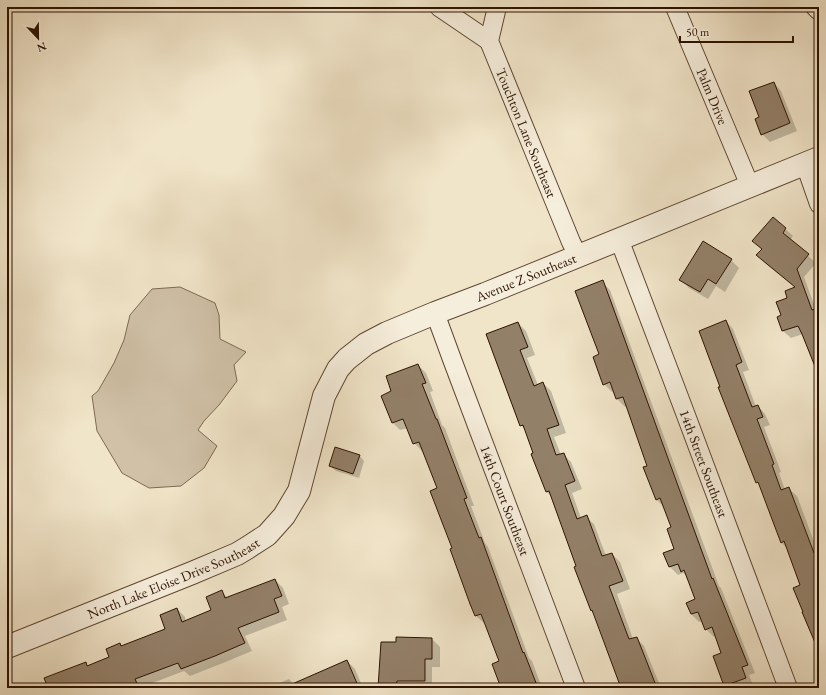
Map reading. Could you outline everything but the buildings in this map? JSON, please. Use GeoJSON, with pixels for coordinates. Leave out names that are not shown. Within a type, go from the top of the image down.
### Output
{"type":"FeatureCollection","features":[{"type":"Feature","properties":{"kind":"street"},"geometry":{"type":"LineString","coordinates":[[439,7],[489,41],[497,7]]}},
{"type":"Feature","properties":{"kind":"street","name":"Palm Drive"},"geometry":{"type":"LineString","coordinates":[[675,7],[750,186]]}},
{"type":"Feature","properties":{"kind":"street"},"geometry":{"type":"LineString","coordinates":[[815,7],[819,11]]}},
{"type":"Feature","properties":{"kind":"street","name":"Touchton Lane Southeast"},"geometry":{"type":"LineString","coordinates":[[489,41],[578,256]]}},
{"type":"Feature","properties":{"kind":"street"},"geometry":{"type":"LineString","coordinates":[[812,161],[819,204]]}},
{"type":"Feature","properties":{"kind":"street","name":"Avenue Z Southeast"},"geometry":{"type":"LineString","coordinates":[[305,469],[324,396],[338,369],[347,359],[366,344],[387,333],[435,313],[812,161]]}},
{"type":"Feature","properties":{"kind":"street","name":"14th Street Southeast"},"geometry":{"type":"LineString","coordinates":[[619,240],[788,688]]}},
{"type":"Feature","properties":{"kind":"street","name":"14th Court Southeast"},"geometry":{"type":"LineString","coordinates":[[435,313],[576,688]]}},
{"type":"Feature","properties":{"kind":"street","name":"North Lake Eloise Drive Southeast"},"geometry":{"type":"LineString","coordinates":[[7,647],[247,548],[267,535],[284,516],[299,492],[305,469]]}},
{"type":"Feature","properties":{"kind":"shaded area"},"geometry":{"type":"Polygon","coordinates":[[[180,287],[215,303],[219,315],[220,339],[246,352],[234,365],[237,381],[198,430],[217,446],[204,468],[181,486],[149,488],[122,473],[97,431],[92,396],[98,391],[114,363],[124,340],[130,315],[152,289],[180,287]]]}}]}
